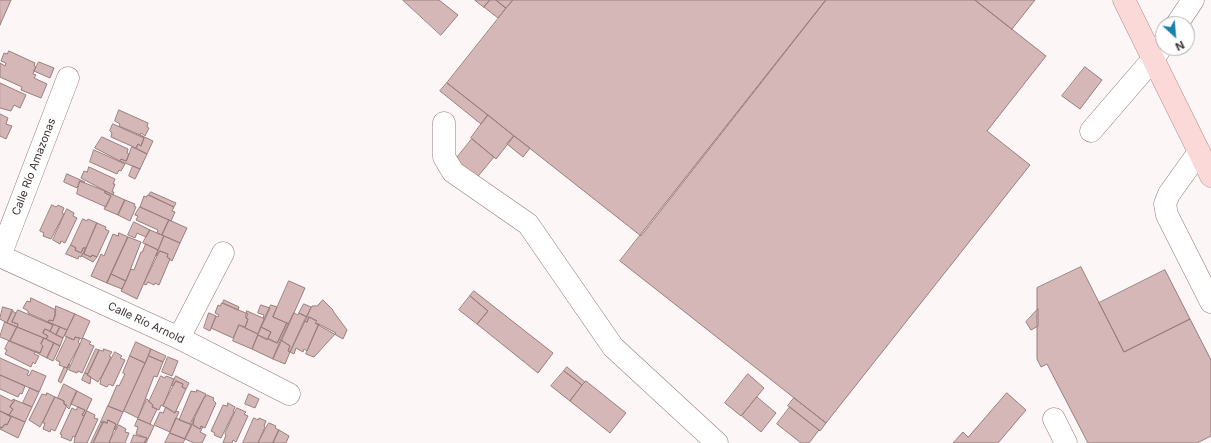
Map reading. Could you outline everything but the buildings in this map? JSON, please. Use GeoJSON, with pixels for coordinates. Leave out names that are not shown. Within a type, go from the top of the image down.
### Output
{"type":"FeatureCollection","features":[{"type":"Feature","properties":{"kind":"main road"},"geometry":{"type":"LineString","coordinates":[[1124,0],[1155,46]]}},
{"type":"Feature","properties":{"kind":"main road"},"geometry":{"type":"LineString","coordinates":[[1160,56],[1199,152],[1211,176]]}},
{"type":"Feature","properties":{"kind":"street"},"geometry":{"type":"LineString","coordinates":[[1182,16],[1193,0]]}},
{"type":"Feature","properties":{"kind":"street"},"geometry":{"type":"LineString","coordinates":[[1091,131],[1155,55]]}},
{"type":"Feature","properties":{"kind":"street","name":"Calle Río Amazonas"},"geometry":{"type":"LineString","coordinates":[[0,256],[68,78]]}},
{"type":"Feature","properties":{"kind":"street"},"geometry":{"type":"LineString","coordinates":[[444,123],[444,157],[453,172],[528,224],[613,347],[717,443]]}},
{"type":"Feature","properties":{"kind":"street"},"geometry":{"type":"LineString","coordinates":[[1199,152],[1169,194],[1166,204],[1167,215],[1211,302]]}},
{"type":"Feature","properties":{"kind":"street"},"geometry":{"type":"LineString","coordinates":[[180,338],[223,253]]}},
{"type":"Feature","properties":{"kind":"street","name":"Calle Río Arnold"},"geometry":{"type":"LineString","coordinates":[[0,256],[180,338],[289,394]]}},
{"type":"Feature","properties":{"kind":"street"},"geometry":{"type":"LineString","coordinates":[[1054,419],[1066,443]]}}]}
